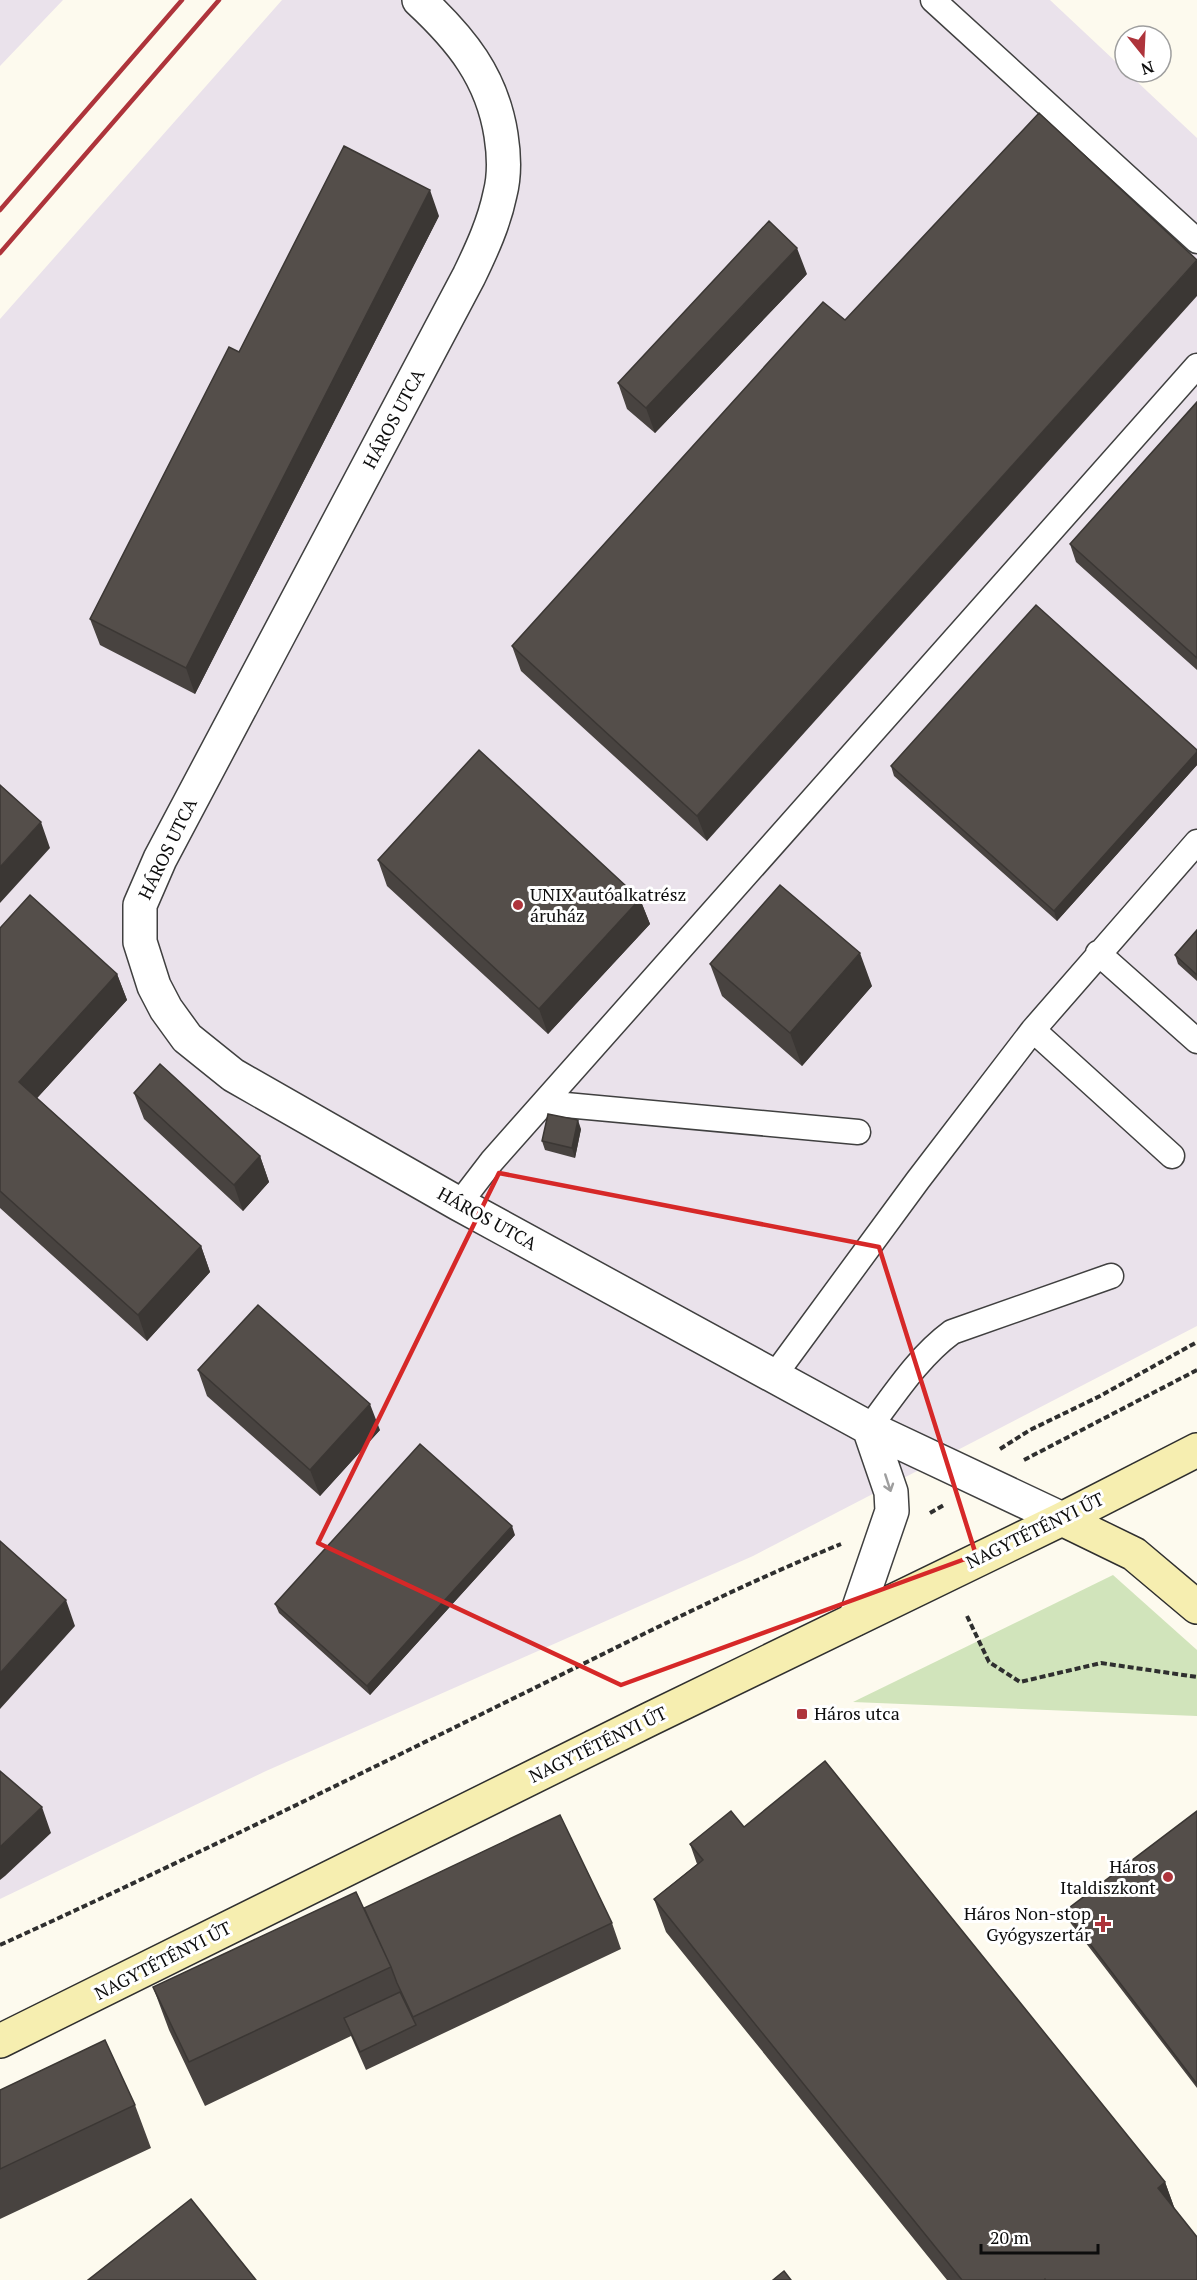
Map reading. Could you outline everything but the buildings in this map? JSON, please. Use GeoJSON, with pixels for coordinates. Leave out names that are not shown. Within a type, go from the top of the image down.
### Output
{"type":"FeatureCollection","features":[{"type":"Feature","properties":{"kind":"main road","name":"NAGYTÉTÉNYI ÚT"},"geometry":{"type":"LineString","coordinates":[[0,2041],[1062,1519],[1197,1450]]}},
{"type":"Feature","properties":{"kind":"main road","name":"HÁROS UTCA"},"geometry":{"type":"LineString","coordinates":[[1062,1519],[1134,1554],[1197,1607]]}},
{"type":"Feature","properties":{"kind":"street","name":"HÁROS UTCA"},"geometry":{"type":"LineString","coordinates":[[419,0],[465,49],[487,84],[498,118],[504,156],[501,192],[489,234],[470,276],[160,859],[140,905],[140,942],[154,986],[166,1009],[187,1038],[233,1075],[459,1204],[869,1428],[1062,1519]]}},
{"type":"Feature","properties":{"kind":"street"},"geometry":{"type":"LineString","coordinates":[[855,1619],[892,1511],[891,1492],[869,1428]]}},
{"type":"Feature","properties":{"kind":"lane"},"geometry":{"type":"LineString","coordinates":[[933,0],[1197,242]]}},
{"type":"Feature","properties":{"kind":"lane"},"geometry":{"type":"LineString","coordinates":[[459,1204],[492,1161],[1197,366]]}},
{"type":"Feature","properties":{"kind":"lane"},"geometry":{"type":"LineString","coordinates":[[774,1376],[1032,1030],[1197,842]]}},
{"type":"Feature","properties":{"kind":"lane"},"geometry":{"type":"LineString","coordinates":[[1098,953],[1197,1041]]}},
{"type":"Feature","properties":{"kind":"lane"},"geometry":{"type":"LineString","coordinates":[[1032,1030],[1172,1156]]}},
{"type":"Feature","properties":{"kind":"lane"},"geometry":{"type":"LineString","coordinates":[[544,1103],[858,1132]]}},
{"type":"Feature","properties":{"kind":"lane"},"geometry":{"type":"LineString","coordinates":[[869,1428],[922,1359],[952,1332],[1112,1276]]}},
{"type":"Feature","properties":{"kind":"path"},"geometry":{"type":"LineString","coordinates":[[976,1479],[996,1452],[1030,1430],[1100,1396],[1197,1342]]}},
{"type":"Feature","properties":{"kind":"path"},"geometry":{"type":"LineString","coordinates":[[0,1946],[136,1883],[787,1566],[843,1543],[885,1535],[936,1510],[976,1479],[1197,1370]]}},
{"type":"Feature","properties":{"kind":"path"},"geometry":{"type":"LineString","coordinates":[[967,1616],[989,1662],[1020,1682],[1101,1664],[1197,1677]]}},
{"type":"Feature","properties":{"kind":"highlighted area"},"geometry":{"type":"Polygon","coordinates":[[[499,1173],[879,1247],[976,1555],[621,1685],[318,1543],[499,1173]]]}},
{"type":"Feature","properties":{"kind":"shaded area"},"geometry":{"type":"Polygon","coordinates":[[[0,0],[63,0],[0,66],[0,0]]]}},
{"type":"Feature","properties":{"kind":"shaded area"},"geometry":{"type":"Polygon","coordinates":[[[282,0],[1050,0],[1113,59],[1113,84],[1139,84],[1197,138],[1197,1326],[753,1556],[266,1771],[0,1899],[0,319],[282,0]]]}},
{"type":"Feature","properties":{"kind":"green space"},"geometry":{"type":"Polygon","coordinates":[[[1113,1575],[1197,1650],[1197,1716],[853,1702],[1113,1575]]]}},
{"type":"Feature","properties":{"kind":"railway"},"geometry":{"type":"LineString","coordinates":[[0,210],[182,0]]}},
{"type":"Feature","properties":{"kind":"railway"},"geometry":{"type":"LineString","coordinates":[[0,253],[219,0]]}},
{"type":"Feature","properties":{"kind":"place","name":"UNIX autóalkatrész áruház"},"geometry":{"type":"Point","coordinates":[518,905]}},
{"type":"Feature","properties":{"kind":"place","name":"Háros utca"},"geometry":{"type":"Point","coordinates":[802,1714]}},
{"type":"Feature","properties":{"kind":"place","name":"Háros Italdiszkont"},"geometry":{"type":"Point","coordinates":[1168,1877]}},
{"type":"Feature","properties":{"kind":"place","name":"Háros Non-stop Gyógyszertár"},"geometry":{"type":"Point","coordinates":[1103,1924]}}]}
